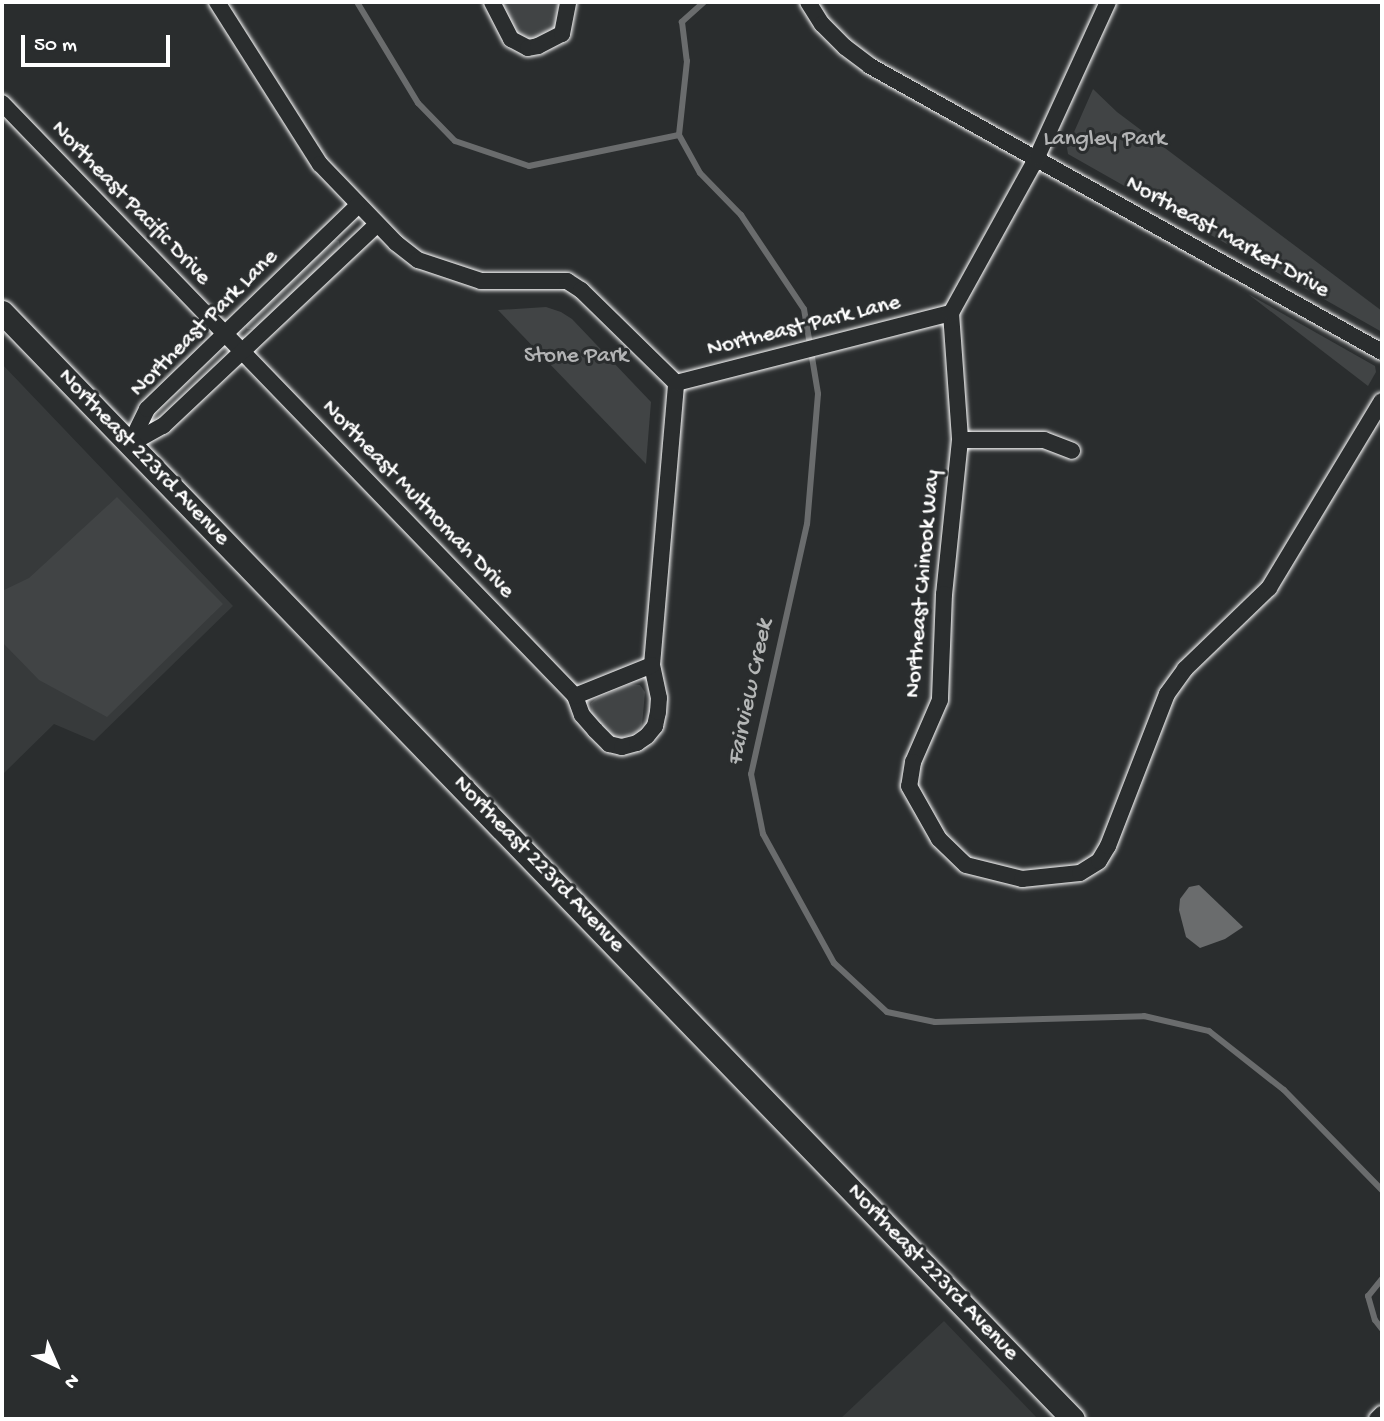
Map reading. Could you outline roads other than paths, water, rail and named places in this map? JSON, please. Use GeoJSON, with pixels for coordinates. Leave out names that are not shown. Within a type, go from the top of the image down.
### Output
{"type":"FeatureCollection","features":[{"type":"Feature","properties":{"kind":"main road","name":"Northeast 223rd Avenue"},"geometry":{"type":"LineString","coordinates":[[2,312],[1073,1419]]}},
{"type":"Feature","properties":{"kind":"street"},"geometry":{"type":"LineString","coordinates":[[217,2],[320,164],[376,225],[418,260],[481,281],[567,281],[581,290],[676,383]]}},
{"type":"Feature","properties":{"kind":"street"},"geometry":{"type":"LineString","coordinates":[[492,2],[511,39],[528,48],[562,34],[568,2]]}},
{"type":"Feature","properties":{"kind":"street","name":"Northeast Market Drive"},"geometry":{"type":"LineString","coordinates":[[808,2],[830,31],[870,66],[1382,352]]}},
{"type":"Feature","properties":{"kind":"street"},"geometry":{"type":"LineString","coordinates":[[951,313],[1037,157],[1108,2]]}},
{"type":"Feature","properties":{"kind":"street","name":"Northeast Pacific Drive"},"geometry":{"type":"LineString","coordinates":[[2,103],[225,336]]}},
{"type":"Feature","properties":{"kind":"street","name":"Northeast Park Lane"},"geometry":{"type":"LineString","coordinates":[[130,444],[147,409],[357,206]]}},
{"type":"Feature","properties":{"kind":"street","name":"Northeast Park Lane"},"geometry":{"type":"LineString","coordinates":[[130,444],[163,426],[376,225]]}},
{"type":"Feature","properties":{"kind":"street","name":"Northeast Park Lane"},"geometry":{"type":"LineString","coordinates":[[676,383],[951,313]]}},
{"type":"Feature","properties":{"kind":"street","name":"Northeast Chinook Way"},"geometry":{"type":"LineString","coordinates":[[951,313],[960,440],[944,594],[940,700],[914,762],[909,786],[939,839],[966,865],[1022,879],[1080,873],[1099,861],[1108,846],[1167,694],[1185,669],[1269,588],[1382,401]]}},
{"type":"Feature","properties":{"kind":"street","name":"Northeast Multnomah Drive"},"geometry":{"type":"LineString","coordinates":[[225,336],[575,696],[582,715],[609,744],[622,747],[637,743],[655,726],[658,712],[659,698],[652,665],[676,383]]}},
{"type":"Feature","properties":{"kind":"street"},"geometry":{"type":"LineString","coordinates":[[960,440],[1044,440],[1072,451]]}},
{"type":"Feature","properties":{"kind":"street"},"geometry":{"type":"LineString","coordinates":[[575,696],[652,665]]}},
{"type":"Feature","properties":{"kind":"street"},"geometry":{"type":"LineString","coordinates":[[1377,1419],[1382,1414]]}},
{"type":"Feature","properties":{"kind":"waterway"},"geometry":{"type":"LineString","coordinates":[[357,2],[418,103],[455,141],[529,166],[679,135]]}},
{"type":"Feature","properties":{"kind":"waterway","name":"Fairview Creek"},"geometry":{"type":"LineString","coordinates":[[704,2],[682,22],[687,61],[679,135],[700,173],[741,215],[804,309],[818,394],[807,524],[751,774],[763,834],[834,963],[887,1012],[935,1022],[1144,1016],[1209,1031],[1284,1090],[1382,1190]]}},
{"type":"Feature","properties":{"kind":"waterway","name":"Fairview Creek"},"geometry":{"type":"LineString","coordinates":[[1382,1279],[1368,1296],[1375,1320],[1382,1329]]}},
{"type":"Feature","properties":{"kind":"park label","name":"Langley Park"},"geometry":{"type":"Point","coordinates":[1105,140]}},
{"type":"Feature","properties":{"kind":"park label","name":"Stone Park"},"geometry":{"type":"Point","coordinates":[576,357]}}]}
